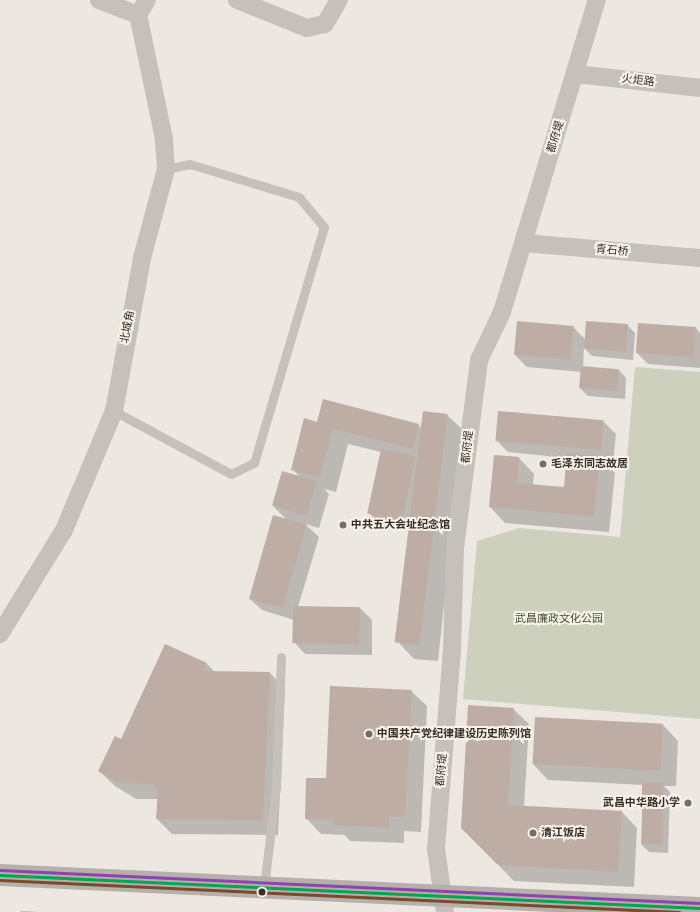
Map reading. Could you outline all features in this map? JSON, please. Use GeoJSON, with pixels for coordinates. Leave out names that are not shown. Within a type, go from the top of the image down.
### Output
{"type":"FeatureCollection","features":[{"type":"Feature","properties":{"kind":"street"},"geometry":{"type":"LineString","coordinates":[[99,0],[138,15],[147,0]]}},
{"type":"Feature","properties":{"kind":"street"},"geometry":{"type":"LineString","coordinates":[[237,0],[307,28],[325,24],[339,0]]}},
{"type":"Feature","properties":{"kind":"street","name":"都府堤"},"geometry":{"type":"LineString","coordinates":[[445,904],[436,849],[452,649],[455,548],[479,360],[502,312],[576,74],[597,0]]}},
{"type":"Feature","properties":{"kind":"street","name":"北城角"},"geometry":{"type":"LineString","coordinates":[[0,634],[64,530],[114,411],[142,258],[166,169],[164,139],[138,15]]}},
{"type":"Feature","properties":{"kind":"street","name":"火炬路"},"geometry":{"type":"LineString","coordinates":[[576,74],[700,88]]}},
{"type":"Feature","properties":{"kind":"street","name":"青石桥"},"geometry":{"type":"LineString","coordinates":[[524,242],[700,258]]}},
{"type":"Feature","properties":{"kind":"street"},"geometry":{"type":"LineString","coordinates":[[0,875],[264,889],[445,904],[671,909],[700,908]]}},
{"type":"Feature","properties":{"kind":"lane"},"geometry":{"type":"LineString","coordinates":[[114,411],[231,474],[254,463],[324,227],[299,197],[190,164],[166,169]]}},
{"type":"Feature","properties":{"kind":"lane"},"geometry":{"type":"LineString","coordinates":[[264,889],[276,787],[281,657]]}},
{"type":"Feature","properties":{"kind":"green space","name":"武昌廉政文化公园"},"geometry":{"type":"Polygon","coordinates":[[[635,367],[700,372],[700,719],[463,699],[477,541],[519,528],[620,537],[635,367]]]}},
{"type":"Feature","properties":{"kind":"building"},"geometry":{"type":"Polygon","coordinates":[[[517,321],[574,326],[571,360],[514,355],[517,321]]]}},
{"type":"Feature","properties":{"kind":"building"},"geometry":{"type":"Polygon","coordinates":[[[586,321],[628,324],[626,352],[584,349],[586,321]]]}},
{"type":"Feature","properties":{"kind":"building"},"geometry":{"type":"Polygon","coordinates":[[[638,323],[696,327],[694,357],[636,353],[638,323]]]}},
{"type":"Feature","properties":{"kind":"building"},"geometry":{"type":"Polygon","coordinates":[[[581,366],[619,369],[617,391],[579,388],[581,366]]]}},
{"type":"Feature","properties":{"kind":"building"},"geometry":{"type":"Polygon","coordinates":[[[323,399],[419,424],[413,449],[333,429],[320,477],[291,470],[304,418],[317,422],[323,399]]]}},
{"type":"Feature","properties":{"kind":"building"},"geometry":{"type":"Polygon","coordinates":[[[423,411],[448,414],[419,645],[395,642],[423,411]]]}},
{"type":"Feature","properties":{"kind":"building"},"geometry":{"type":"Polygon","coordinates":[[[498,411],[604,420],[601,450],[495,441],[498,411]]]}},
{"type":"Feature","properties":{"kind":"building"},"geometry":{"type":"Polygon","coordinates":[[[381,449],[415,456],[402,521],[367,514],[381,449]]]}},
{"type":"Feature","properties":{"kind":"building"},"geometry":{"type":"Polygon","coordinates":[[[567,453],[600,456],[594,517],[489,507],[494,455],[519,457],[517,483],[564,487],[567,453]]]}},
{"type":"Feature","properties":{"kind":"building"},"geometry":{"type":"Polygon","coordinates":[[[282,471],[317,481],[307,516],[272,506],[282,471]]]}},
{"type":"Feature","properties":{"kind":"building"},"geometry":{"type":"Polygon","coordinates":[[[273,515],[307,525],[283,608],[249,599],[273,515]]]}},
{"type":"Feature","properties":{"kind":"building"},"geometry":{"type":"Polygon","coordinates":[[[293,606],[360,607],[359,644],[292,643],[293,606]]]}},
{"type":"Feature","properties":{"kind":"building"},"geometry":{"type":"Polygon","coordinates":[[[165,644],[207,663],[204,671],[270,672],[263,820],[156,819],[158,789],[153,784],[119,783],[98,771],[115,736],[121,739],[165,644]]]}},
{"type":"Feature","properties":{"kind":"building","name":"中国共产党纪律建设历史陈列馆"},"geometry":{"type":"Polygon","coordinates":[[[330,686],[412,690],[405,817],[389,816],[389,828],[333,825],[334,820],[305,819],[306,778],[326,778],[330,686]]]}},
{"type":"Feature","properties":{"kind":"building"},"geometry":{"type":"Polygon","coordinates":[[[468,705],[514,708],[508,805],[622,811],[618,872],[498,865],[461,828],[468,705]]]}},
{"type":"Feature","properties":{"kind":"building"},"geometry":{"type":"Polygon","coordinates":[[[535,717],[663,724],[660,771],[533,764],[535,717]]]}},
{"type":"Feature","properties":{"kind":"building"},"geometry":{"type":"Polygon","coordinates":[[[642,783],[663,783],[663,844],[642,844],[642,783]]]}},
{"type":"Feature","properties":{"kind":"transit line"},"geometry":{"type":"LineString","coordinates":[[0,870],[700,903]]}},
{"type":"Feature","properties":{"kind":"transit line"},"geometry":{"type":"LineString","coordinates":[[0,875],[700,908]]}},
{"type":"Feature","properties":{"kind":"transit line"},"geometry":{"type":"LineString","coordinates":[[0,880],[679,912]]}},
{"type":"Feature","properties":{"kind":"place","name":"毛泽东同志故居"},"geometry":{"type":"Point","coordinates":[543,464]}},
{"type":"Feature","properties":{"kind":"place","name":"中共五大会址纪念馆"},"geometry":{"type":"Point","coordinates":[343,525]}},
{"type":"Feature","properties":{"kind":"place","name":"中国共产党纪律建设历史陈列馆"},"geometry":{"type":"Point","coordinates":[369,734]}},
{"type":"Feature","properties":{"kind":"place","name":"武昌中华路小学"},"geometry":{"type":"Point","coordinates":[688,803]}},
{"type":"Feature","properties":{"kind":"place","name":"清江饭店"},"geometry":{"type":"Point","coordinates":[533,833]}}]}
